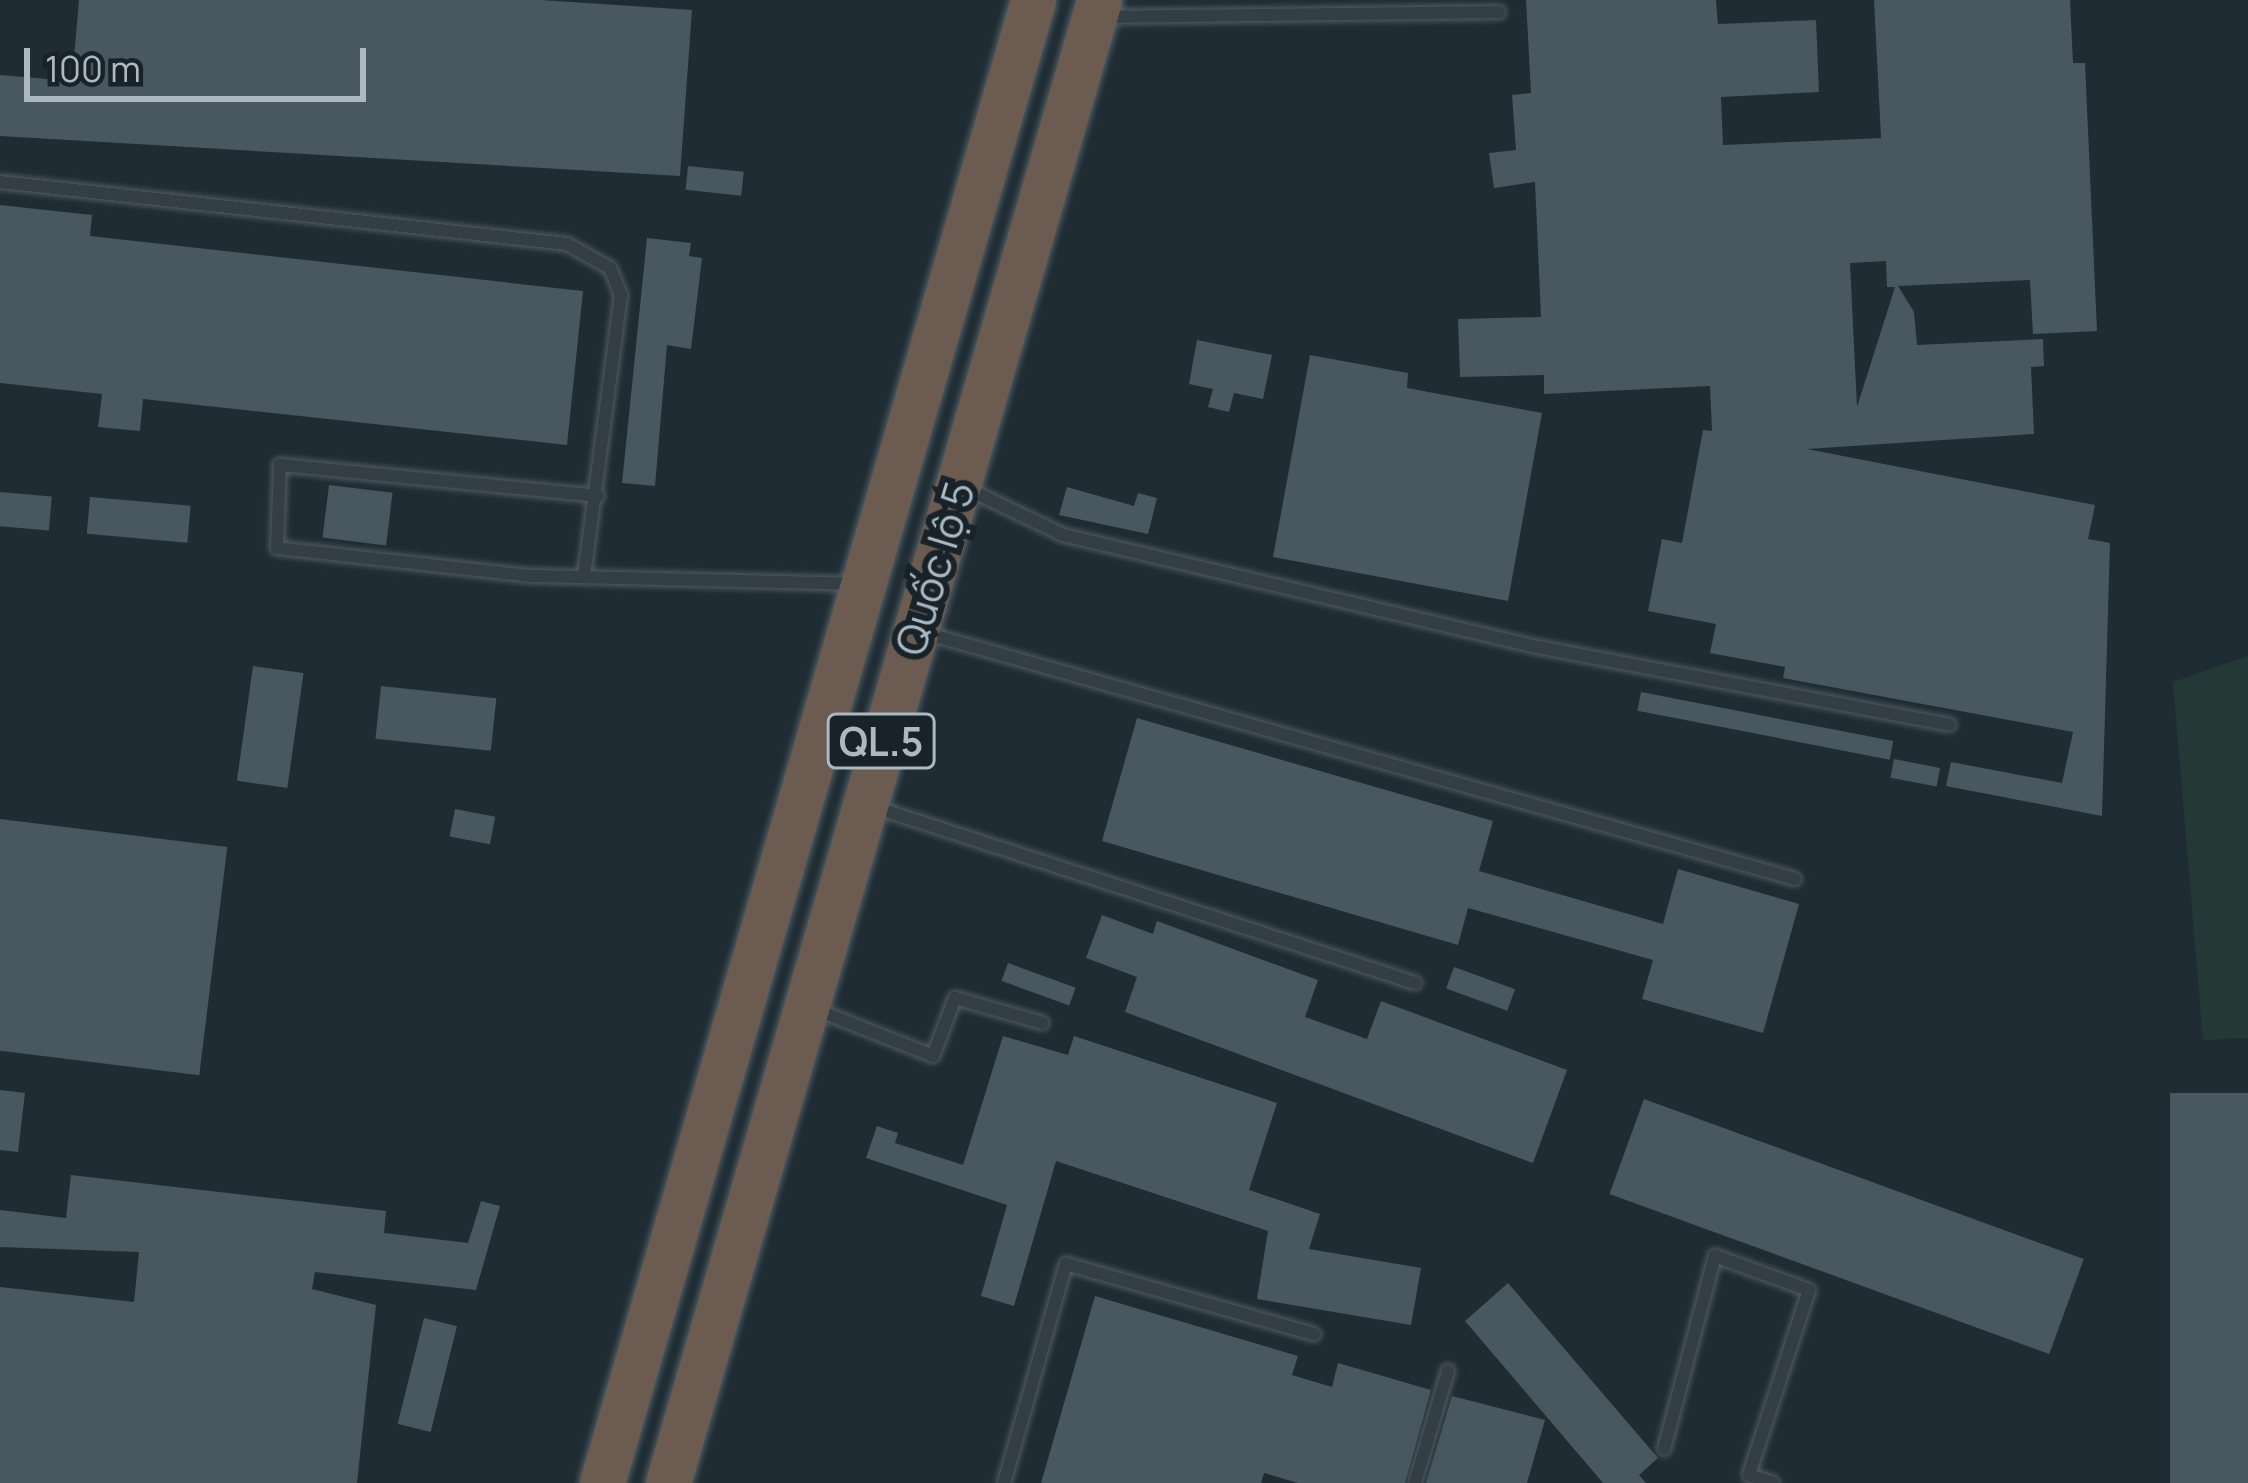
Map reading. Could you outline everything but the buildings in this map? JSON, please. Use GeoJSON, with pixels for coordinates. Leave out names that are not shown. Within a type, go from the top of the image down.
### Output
{"type":"FeatureCollection","features":[{"type":"Feature","properties":{"kind":"highway","name":"Quốc lộ 5"},"geometry":{"type":"LineString","coordinates":[[602,1483],[869,584],[1033,0]]}},
{"type":"Feature","properties":{"kind":"highway","name":"Quốc lộ 5"},"geometry":{"type":"LineString","coordinates":[[668,1483],[861,803],[1097,9]]}},
{"type":"Feature","properties":{"kind":"lane"},"geometry":{"type":"LineString","coordinates":[[1097,9],[1498,12]]}},
{"type":"Feature","properties":{"kind":"lane"},"geometry":{"type":"LineString","coordinates":[[0,182],[567,244],[610,268],[621,295],[584,575]]}},
{"type":"Feature","properties":{"kind":"lane"},"geometry":{"type":"LineString","coordinates":[[598,496],[280,465],[277,548],[584,575],[869,584]]}},
{"type":"Feature","properties":{"kind":"lane"},"geometry":{"type":"LineString","coordinates":[[959,485],[1063,535],[1538,646],[1950,724]]}},
{"type":"Feature","properties":{"kind":"lane"},"geometry":{"type":"LineString","coordinates":[[916,630],[1796,879]]}},
{"type":"Feature","properties":{"kind":"lane"},"geometry":{"type":"LineString","coordinates":[[861,803],[1415,983]]}},
{"type":"Feature","properties":{"kind":"lane"},"geometry":{"type":"LineString","coordinates":[[805,1005],[933,1057],[955,998],[1042,1023]]}},
{"type":"Feature","properties":{"kind":"lane"},"geometry":{"type":"LineString","coordinates":[[1664,1450],[1715,1256],[1809,1290],[1749,1475],[1768,1482]]}},
{"type":"Feature","properties":{"kind":"lane"},"geometry":{"type":"LineString","coordinates":[[1004,1483],[1066,1264],[1314,1334]]}},
{"type":"Feature","properties":{"kind":"lane"},"geometry":{"type":"LineString","coordinates":[[1415,1483],[1448,1371]]}},
{"type":"Feature","properties":{"kind":"green space"},"geometry":{"type":"Polygon","coordinates":[[[2248,656],[2248,1038],[2203,1040],[2173,682],[2248,656]]]}}]}
